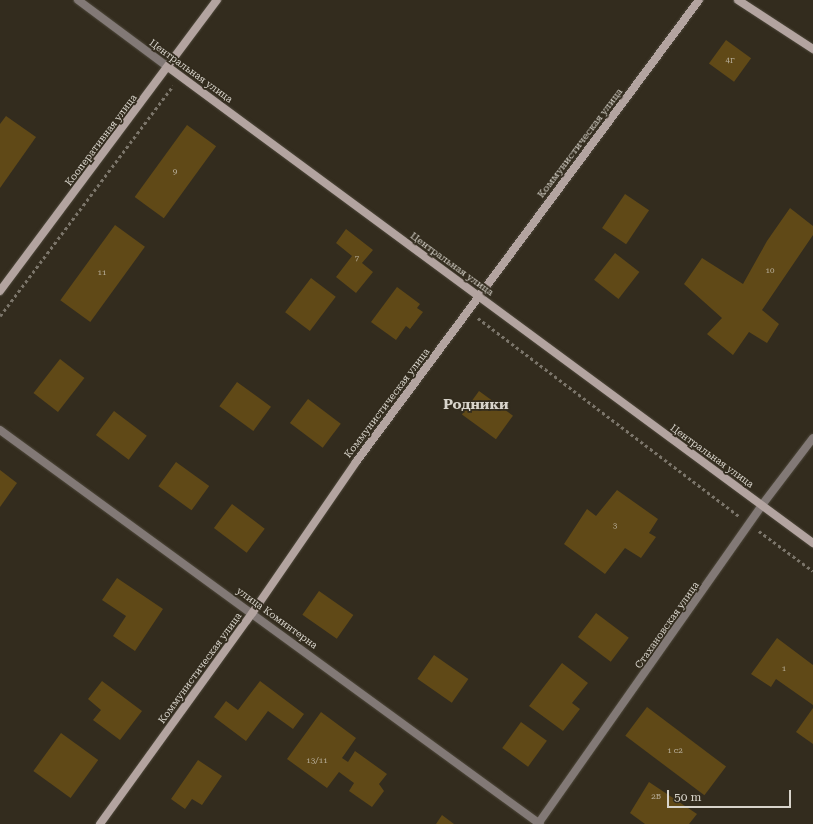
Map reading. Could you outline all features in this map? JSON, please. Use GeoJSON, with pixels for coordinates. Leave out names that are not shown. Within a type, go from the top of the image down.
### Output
{"type":"FeatureCollection","features":[{"type":"Feature","properties":{"kind":"street","name":"Центральная улица"},"geometry":{"type":"LineString","coordinates":[[78,0],[813,543]]}},
{"type":"Feature","properties":{"kind":"street","name":"Кооперативная улица"},"geometry":{"type":"LineString","coordinates":[[0,291],[217,0]]}},
{"type":"Feature","properties":{"kind":"street","name":"Коммунистическая улица"},"geometry":{"type":"LineString","coordinates":[[100,824],[253,612],[356,462],[698,0]]}},
{"type":"Feature","properties":{"kind":"street"},"geometry":{"type":"LineString","coordinates":[[738,0],[813,49]]}},
{"type":"Feature","properties":{"kind":"street","name":"улица Коминтерна"},"geometry":{"type":"LineString","coordinates":[[0,430],[253,612],[539,824]]}},
{"type":"Feature","properties":{"kind":"street","name":"Стахановская улица"},"geometry":{"type":"LineString","coordinates":[[539,824],[762,505],[813,438]]}},
{"type":"Feature","properties":{"kind":"path"},"geometry":{"type":"LineString","coordinates":[[0,316],[176,82]]}},
{"type":"Feature","properties":{"kind":"path"},"geometry":{"type":"LineString","coordinates":[[469,310],[749,524],[813,570]]}},
{"type":"Feature","properties":{"kind":"building"},"geometry":{"type":"Polygon","coordinates":[[[726,40],[751,58],[734,82],[709,63],[726,40]]]}},
{"type":"Feature","properties":{"kind":"building"},"geometry":{"type":"Polygon","coordinates":[[[6,116],[36,137],[0,188],[0,124],[6,116]]]}},
{"type":"Feature","properties":{"kind":"building"},"geometry":{"type":"Polygon","coordinates":[[[187,125],[216,146],[164,218],[135,197],[187,125]]]}},
{"type":"Feature","properties":{"kind":"building"},"geometry":{"type":"Polygon","coordinates":[[[625,194],[649,210],[626,244],[602,228],[625,194]]]}},
{"type":"Feature","properties":{"kind":"building"},"geometry":{"type":"Polygon","coordinates":[[[790,208],[813,226],[813,235],[762,310],[779,324],[767,343],[749,332],[733,355],[707,334],[722,318],[684,284],[702,258],[743,284],[767,241],[790,208]]]}},
{"type":"Feature","properties":{"kind":"building"},"geometry":{"type":"Polygon","coordinates":[[[115,225],[145,247],[90,322],[60,300],[115,225]]]}},
{"type":"Feature","properties":{"kind":"building"},"geometry":{"type":"Polygon","coordinates":[[[346,229],[373,250],[362,263],[373,272],[356,293],[336,277],[352,256],[336,243],[346,229]]]}},
{"type":"Feature","properties":{"kind":"building"},"geometry":{"type":"Polygon","coordinates":[[[615,253],[639,272],[618,299],[594,280],[615,253]]]}},
{"type":"Feature","properties":{"kind":"building"},"geometry":{"type":"Polygon","coordinates":[[[311,278],[336,297],[310,331],[285,312],[311,278]]]}},
{"type":"Feature","properties":{"kind":"building"},"geometry":{"type":"Polygon","coordinates":[[[397,287],[420,304],[417,308],[423,312],[410,329],[406,326],[396,340],[371,322],[397,287]]]}},
{"type":"Feature","properties":{"kind":"building"},"geometry":{"type":"Polygon","coordinates":[[[60,359],[84,378],[58,412],[34,393],[60,359]]]}},
{"type":"Feature","properties":{"kind":"building"},"geometry":{"type":"Polygon","coordinates":[[[237,382],[271,407],[253,431],[219,406],[237,382]]]}},
{"type":"Feature","properties":{"kind":"building"},"geometry":{"type":"Polygon","coordinates":[[[479,391],[513,416],[496,439],[462,414],[479,391]]]}},
{"type":"Feature","properties":{"kind":"building"},"geometry":{"type":"Polygon","coordinates":[[[308,399],[341,424],[323,448],[290,423],[308,399]]]}},
{"type":"Feature","properties":{"kind":"building"},"geometry":{"type":"Polygon","coordinates":[[[114,411],[147,436],[129,460],[96,435],[114,411]]]}},
{"type":"Feature","properties":{"kind":"building"},"geometry":{"type":"Polygon","coordinates":[[[176,462],[209,486],[192,510],[158,486],[176,462]]]}},
{"type":"Feature","properties":{"kind":"building"},"geometry":{"type":"Polygon","coordinates":[[[0,470],[17,483],[0,507],[0,470]]]}},
{"type":"Feature","properties":{"kind":"building"},"geometry":{"type":"Polygon","coordinates":[[[617,490],[658,519],[649,533],[656,537],[641,558],[625,548],[605,574],[564,544],[587,509],[596,516],[617,490]]]}},
{"type":"Feature","properties":{"kind":"building"},"geometry":{"type":"Polygon","coordinates":[[[232,504],[265,529],[247,553],[214,528],[232,504]]]}},
{"type":"Feature","properties":{"kind":"building"},"geometry":{"type":"Polygon","coordinates":[[[117,578],[163,609],[135,651],[113,636],[126,616],[102,600],[117,578]]]}},
{"type":"Feature","properties":{"kind":"building"},"geometry":{"type":"Polygon","coordinates":[[[319,591],[353,615],[337,639],[302,615],[319,591]]]}},
{"type":"Feature","properties":{"kind":"building"},"geometry":{"type":"Polygon","coordinates":[[[596,613],[629,638],[611,662],[578,637],[596,613]]]}},
{"type":"Feature","properties":{"kind":"building"},"geometry":{"type":"Polygon","coordinates":[[[777,638],[813,665],[813,705],[776,679],[771,687],[751,674],[777,638]]]}},
{"type":"Feature","properties":{"kind":"building"},"geometry":{"type":"Polygon","coordinates":[[[434,655],[468,679],[452,703],[417,679],[434,655]]]}},
{"type":"Feature","properties":{"kind":"building"},"geometry":{"type":"Polygon","coordinates":[[[562,663],[588,683],[572,703],[580,709],[563,731],[529,706],[562,663]]]}},
{"type":"Feature","properties":{"kind":"building"},"geometry":{"type":"Polygon","coordinates":[[[102,681],[142,711],[120,740],[93,720],[101,710],[88,699],[102,681]]]}},
{"type":"Feature","properties":{"kind":"building"},"geometry":{"type":"Polygon","coordinates":[[[260,681],[304,714],[293,729],[268,711],[246,741],[214,717],[226,701],[238,710],[260,681]]]}},
{"type":"Feature","properties":{"kind":"building"},"geometry":{"type":"Polygon","coordinates":[[[647,707],[726,767],[704,795],[625,736],[647,707]]]}},
{"type":"Feature","properties":{"kind":"building"},"geometry":{"type":"Polygon","coordinates":[[[813,708],[813,744],[796,732],[813,708]]]}},
{"type":"Feature","properties":{"kind":"building"},"geometry":{"type":"Polygon","coordinates":[[[321,712],[356,738],[342,758],[348,762],[355,751],[387,774],[379,784],[384,791],[372,807],[349,791],[354,783],[339,772],[327,788],[287,759],[321,712]]]}},
{"type":"Feature","properties":{"kind":"building"},"geometry":{"type":"Polygon","coordinates":[[[521,722],[547,741],[528,767],[502,748],[521,722]]]}},
{"type":"Feature","properties":{"kind":"building"},"geometry":{"type":"Polygon","coordinates":[[[61,733],[98,760],[71,798],[33,771],[61,733]]]}},
{"type":"Feature","properties":{"kind":"building"},"geometry":{"type":"Polygon","coordinates":[[[198,760],[222,776],[202,805],[192,799],[185,809],[171,799],[198,760]]]}},
{"type":"Feature","properties":{"kind":"building"},"geometry":{"type":"Polygon","coordinates":[[[649,782],[697,814],[689,824],[645,824],[630,813],[649,782]]]}},
{"type":"Feature","properties":{"kind":"building"},"geometry":{"type":"Polygon","coordinates":[[[442,815],[454,824],[436,824],[442,815]]]}},
{"type":"Feature","properties":{"kind":"district","name":"Родники"},"geometry":{"type":"Point","coordinates":[476,404]}}]}
